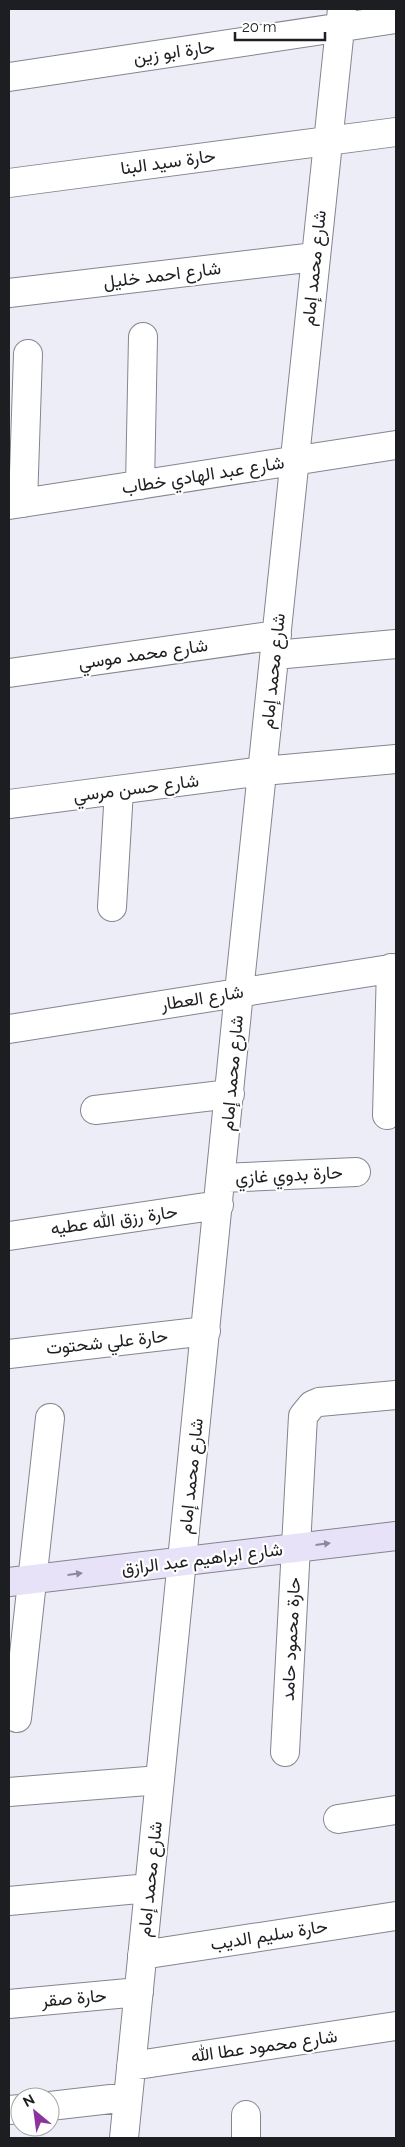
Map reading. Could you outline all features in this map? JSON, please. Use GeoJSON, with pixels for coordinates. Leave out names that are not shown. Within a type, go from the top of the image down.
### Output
{"type":"FeatureCollection","features":[{"type":"Feature","properties":{"kind":"main road","name":"شارع ابراهيم عبد الرازق"},"geometry":{"type":"LineString","coordinates":[[20,1581],[396,1536]]}},
{"type":"Feature","properties":{"kind":"street","name":"حارة ابو زين"},"geometry":{"type":"LineString","coordinates":[[9,77],[341,18],[396,19]]}},
{"type":"Feature","properties":{"kind":"street","name":"شارع محمد إمام"},"geometry":{"type":"LineString","coordinates":[[124,2138],[222,1178],[239,992],[341,18]]}},
{"type":"Feature","properties":{"kind":"street","name":"حارة سيد البنا"},"geometry":{"type":"LineString","coordinates":[[9,183],[396,132]]}},
{"type":"Feature","properties":{"kind":"street","name":"شارع احمد خليل"},"geometry":{"type":"LineString","coordinates":[[9,293],[315,257]]}},
{"type":"Feature","properties":{"kind":"street"},"geometry":{"type":"LineString","coordinates":[[140,485],[143,336]]}},
{"type":"Feature","properties":{"kind":"street"},"geometry":{"type":"LineString","coordinates":[[16,504],[28,354]]}},
{"type":"Feature","properties":{"kind":"street","name":"شارع عبد الهادي خطاب"},"geometry":{"type":"LineString","coordinates":[[16,504],[396,446]]}},
{"type":"Feature","properties":{"kind":"street","name":"شارع محمد موسي"},"geometry":{"type":"LineString","coordinates":[[9,674],[276,645],[396,644]]}},
{"type":"Feature","properties":{"kind":"street","name":"شارع حسن مرسي"},"geometry":{"type":"LineString","coordinates":[[9,804],[263,771],[396,759]]}},
{"type":"Feature","properties":{"kind":"street"},"geometry":{"type":"LineString","coordinates":[[112,907],[119,790]]}},
{"type":"Feature","properties":{"kind":"street"},"geometry":{"type":"LineString","coordinates":[[387,1115],[394,968]]}},
{"type":"Feature","properties":{"kind":"street","name":"شارع العطار"},"geometry":{"type":"LineString","coordinates":[[9,1029],[394,968]]}},
{"type":"Feature","properties":{"kind":"street"},"geometry":{"type":"LineString","coordinates":[[95,1110],[230,1094]]}},
{"type":"Feature","properties":{"kind":"street","name":"حارة بدوي غازي"},"geometry":{"type":"LineString","coordinates":[[222,1178],[356,1172]]}},
{"type":"Feature","properties":{"kind":"street","name":"حارة رزق الله عطيه"},"geometry":{"type":"LineString","coordinates":[[9,1236],[219,1205]]}},
{"type":"Feature","properties":{"kind":"street","name":"حارة علي شحتوت"},"geometry":{"type":"LineString","coordinates":[[9,1354],[206,1331]]}},
{"type":"Feature","properties":{"kind":"street","name":"حارة محمود حامد"},"geometry":{"type":"LineString","coordinates":[[286,1752],[303,1416],[307,1409],[319,1402],[396,1395]]}},
{"type":"Feature","properties":{"kind":"street"},"geometry":{"type":"LineString","coordinates":[[17,1718],[20,1581],[50,1418]]}},
{"type":"Feature","properties":{"kind":"street"},"geometry":{"type":"LineString","coordinates":[[9,1792],[160,1780]]}},
{"type":"Feature","properties":{"kind":"street"},"geometry":{"type":"LineString","coordinates":[[338,1819],[396,1810]]}},
{"type":"Feature","properties":{"kind":"street"},"geometry":{"type":"LineString","coordinates":[[9,1901],[149,1888]]}},
{"type":"Feature","properties":{"kind":"street","name":"حارة سليم الديب"},"geometry":{"type":"LineString","coordinates":[[142,1955],[396,1916]]}},
{"type":"Feature","properties":{"kind":"street","name":"حارة صقر"},"geometry":{"type":"LineString","coordinates":[[9,2004],[139,1992]]}},
{"type":"Feature","properties":{"kind":"street","name":"شارع محمود عطا الله"},"geometry":{"type":"LineString","coordinates":[[131,2066],[396,2026]]}},
{"type":"Feature","properties":{"kind":"street"},"geometry":{"type":"LineString","coordinates":[[60,2105],[128,2097]]}}]}
